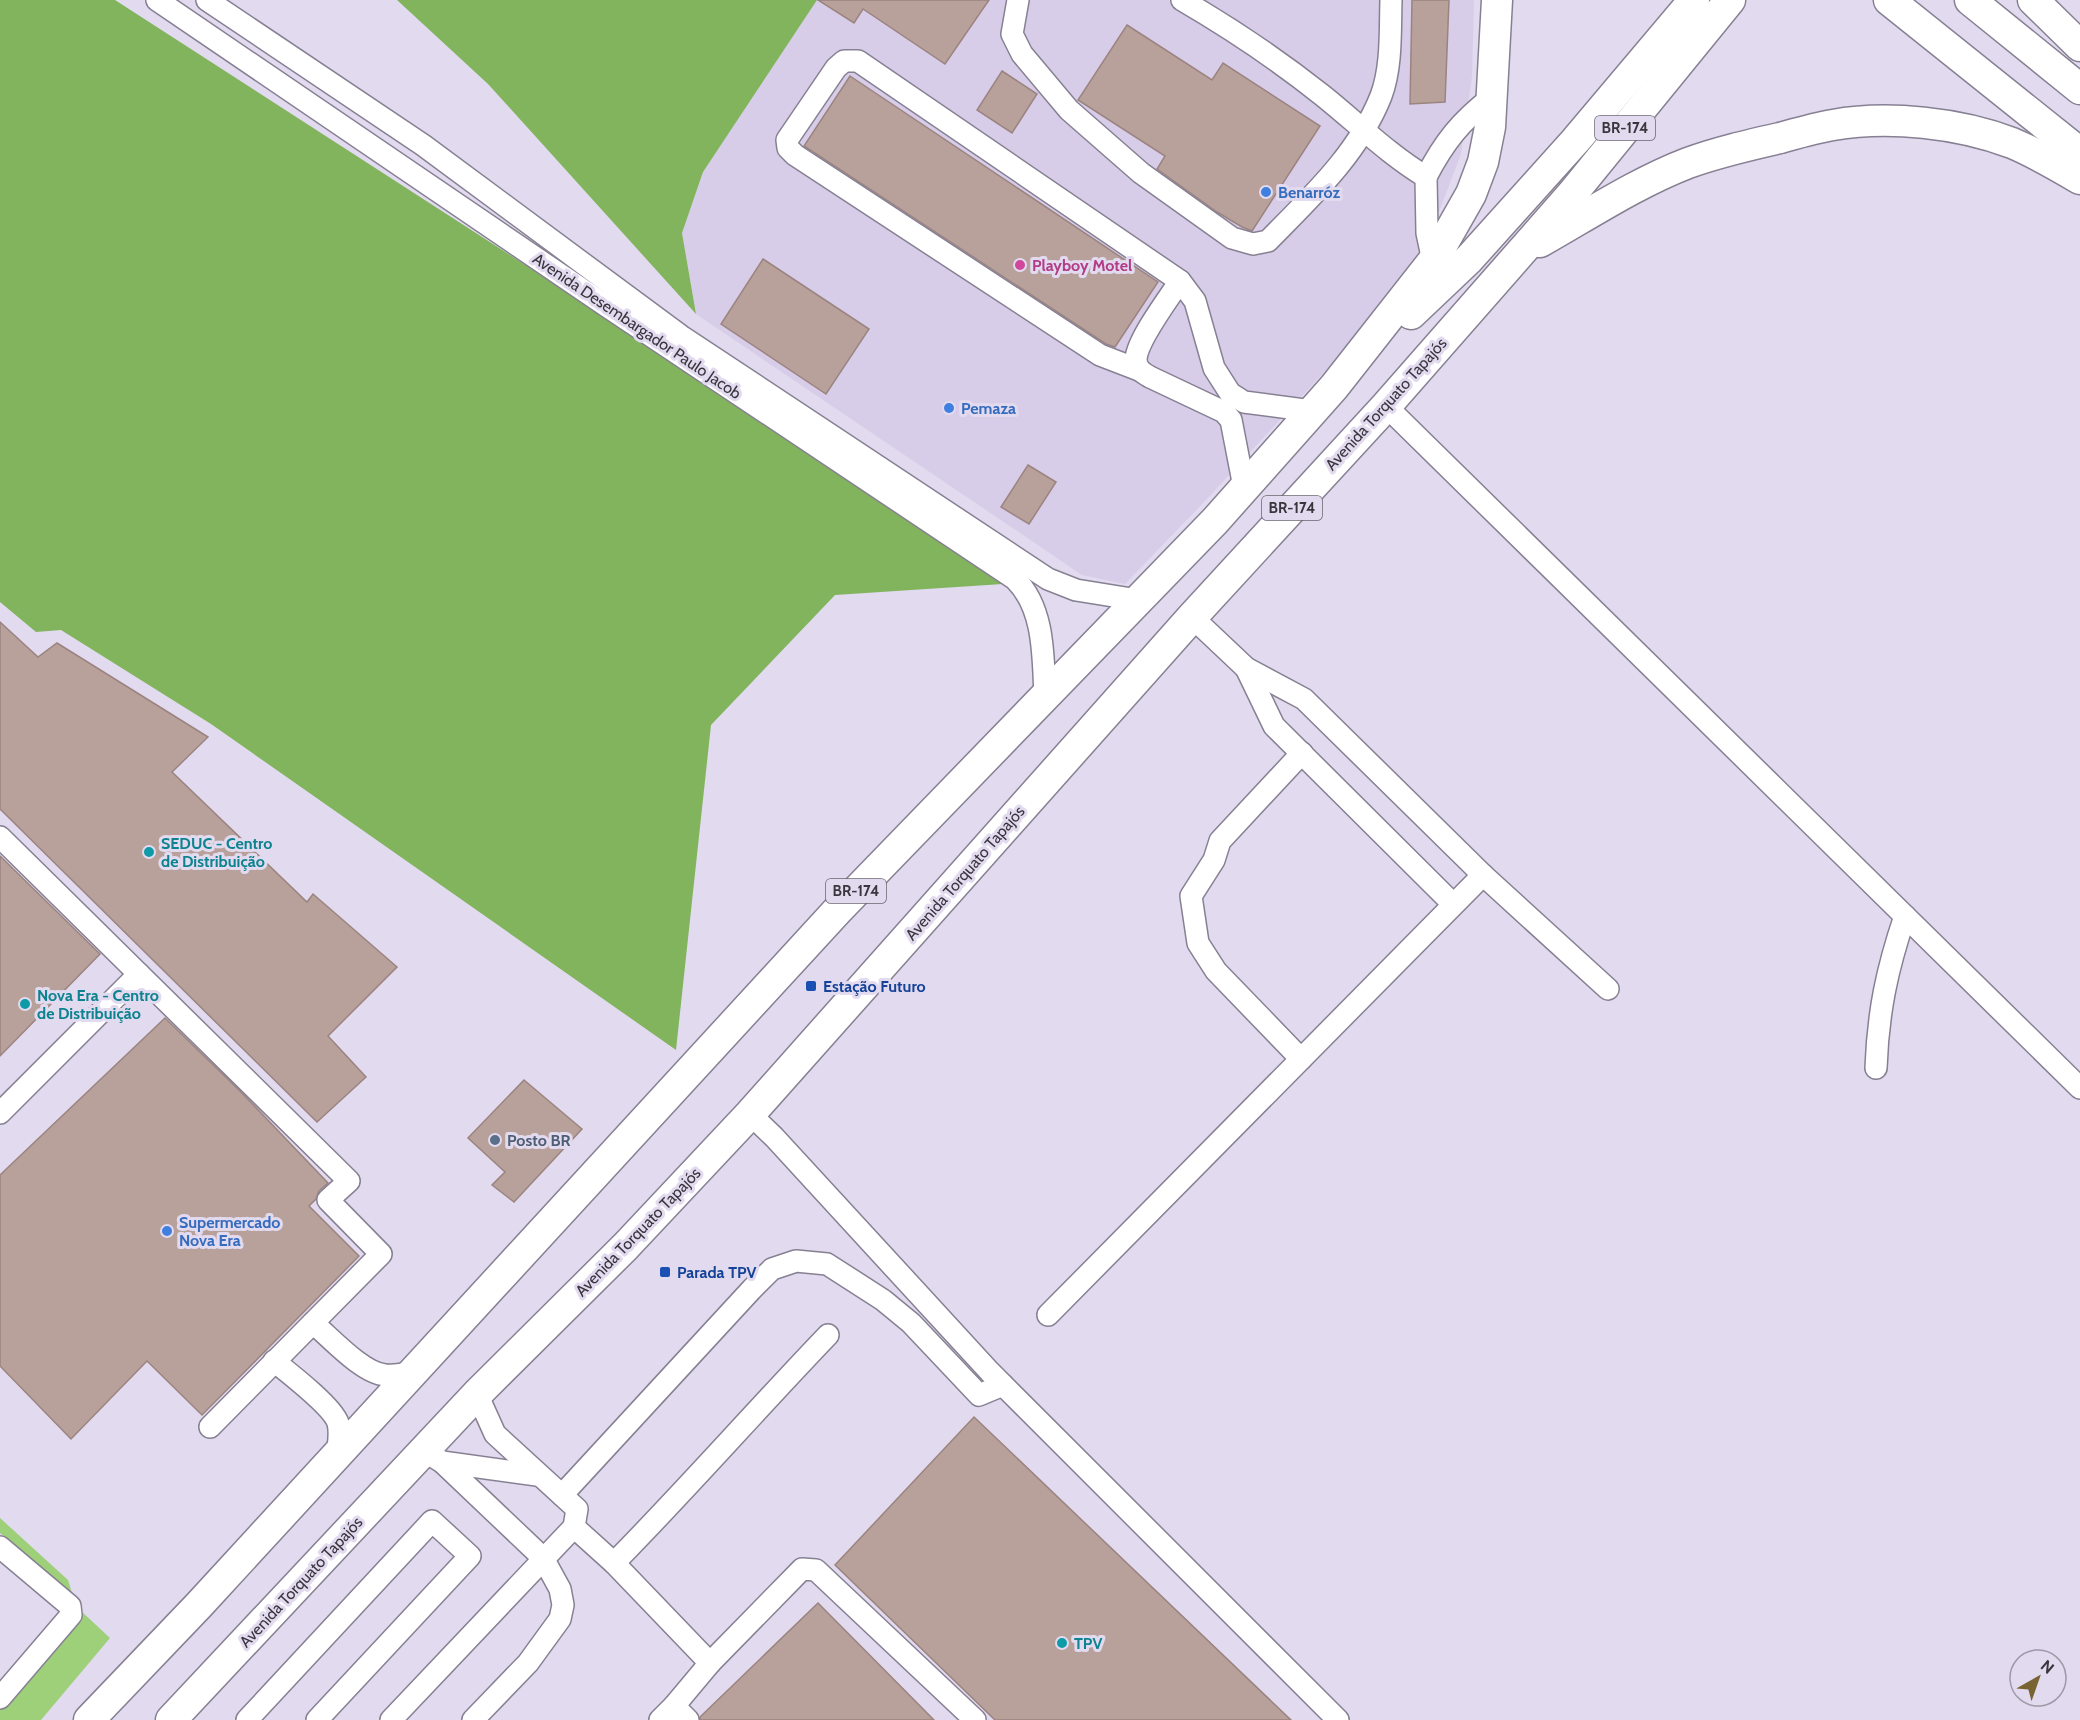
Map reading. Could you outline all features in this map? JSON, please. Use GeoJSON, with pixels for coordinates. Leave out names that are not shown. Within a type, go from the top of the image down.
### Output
{"type":"FeatureCollection","features":[{"type":"Feature","properties":{"kind":"highway","name":"BR-174"},"geometry":{"type":"LineString","coordinates":[[88,1720],[200,1605],[837,911],[1138,600],[1334,387],[1433,261],[1462,212],[1483,162],[1490,127],[1497,0]]}},
{"type":"Feature","properties":{"kind":"highway"},"geometry":{"type":"LineString","coordinates":[[1334,387],[1469,259],[1576,140],[1694,0]]}},
{"type":"Feature","properties":{"kind":"highway","name":"Avenida Torquato Tapajós"},"geometry":{"type":"LineString","coordinates":[[171,1720],[433,1456],[477,1394],[625,1247],[750,1114],[1192,617],[1386,406],[1572,194],[1730,0]]}},
{"type":"Feature","properties":{"kind":"highway"},"geometry":{"type":"LineString","coordinates":[[1889,0],[2080,153]]}},
{"type":"Feature","properties":{"kind":"highway"},"geometry":{"type":"LineString","coordinates":[[1970,0],[2080,89]]}},
{"type":"Feature","properties":{"kind":"highway"},"geometry":{"type":"LineString","coordinates":[[2033,0],[2080,46]]}},
{"type":"Feature","properties":{"kind":"highway"},"geometry":{"type":"LineString","coordinates":[[1519,254],[1641,185],[1687,164],[1744,146],[1834,125],[1880,121],[1929,123],[1969,130],[2011,143],[2050,161],[2080,179]]}},
{"type":"Feature","properties":{"kind":"street","name":"Avenida Desembargador Paulo Jacob"},"geometry":{"type":"LineString","coordinates":[[157,0],[615,312],[1015,579],[1025,589],[1036,614],[1043,656],[1045,697]]}},
{"type":"Feature","properties":{"kind":"street","name":"Avenida Desembargador Paulo Jacob"},"geometry":{"type":"LineString","coordinates":[[207,0],[423,145],[681,336],[1048,579],[1076,590],[1138,600]]}},
{"type":"Feature","properties":{"kind":"street"},"geometry":{"type":"LineString","coordinates":[[1018,0],[1012,34],[1022,54],[1069,110],[1141,172],[1232,238],[1253,244],[1268,241],[1334,172],[1364,128],[1381,96],[1388,69],[1391,0]]}},
{"type":"Feature","properties":{"kind":"street"},"geometry":{"type":"LineString","coordinates":[[1182,0],[1293,72],[1364,128],[1399,160],[1426,177]]}},
{"type":"Feature","properties":{"kind":"street"},"geometry":{"type":"LineString","coordinates":[[1244,487],[1231,420],[1224,412],[1139,370],[1100,356],[795,155],[788,148],[787,140],[836,68],[844,61],[858,61],[1180,281],[1195,301],[1214,368],[1230,393],[1244,402],[1312,411]]}},
{"type":"Feature","properties":{"kind":"street"},"geometry":{"type":"LineString","coordinates":[[1433,261],[1428,232],[1426,177],[1455,129],[1492,97]]}},
{"type":"Feature","properties":{"kind":"street"},"geometry":{"type":"LineString","coordinates":[[354,134],[372,111]]}},
{"type":"Feature","properties":{"kind":"street"},"geometry":{"type":"LineString","coordinates":[[1139,370],[1136,360],[1141,343],[1180,281]]}},
{"type":"Feature","properties":{"kind":"street"},"geometry":{"type":"LineString","coordinates":[[1386,406],[2080,1088]]}},
{"type":"Feature","properties":{"kind":"street"},"geometry":{"type":"LineString","coordinates":[[1192,617],[1246,668],[1304,699],[1483,875],[1608,989]]}},
{"type":"Feature","properties":{"kind":"street"},"geometry":{"type":"LineString","coordinates":[[1246,668],[1274,726],[1453,904]]}},
{"type":"Feature","properties":{"kind":"street"},"geometry":{"type":"LineString","coordinates":[[1301,1059],[1216,971],[1198,943],[1191,896],[1214,860],[1220,841],[1302,753]]}},
{"type":"Feature","properties":{"kind":"street"},"geometry":{"type":"LineString","coordinates":[[0,837],[349,1181],[328,1200],[381,1254],[210,1427]]}},
{"type":"Feature","properties":{"kind":"street"},"geometry":{"type":"LineString","coordinates":[[1048,1315],[1483,875]]}},
{"type":"Feature","properties":{"kind":"street"},"geometry":{"type":"LineString","coordinates":[[1876,1068],[1877,1031],[1882,994],[1905,916]]}},
{"type":"Feature","properties":{"kind":"street"},"geometry":{"type":"LineString","coordinates":[[0,1113],[139,974]]}},
{"type":"Feature","properties":{"kind":"street"},"geometry":{"type":"LineString","coordinates":[[750,1114],[774,1137],[1003,1385],[1338,1720]]}},
{"type":"Feature","properties":{"kind":"street"},"geometry":{"type":"LineString","coordinates":[[562,1495],[772,1269],[796,1261],[826,1264],[883,1300],[911,1323],[979,1395],[1003,1385]]}},
{"type":"Feature","properties":{"kind":"street"},"geometry":{"type":"LineString","coordinates":[[313,1323],[363,1365],[376,1373],[394,1375],[413,1372]]}},
{"type":"Feature","properties":{"kind":"street"},"geometry":{"type":"LineString","coordinates":[[614,1563],[828,1335]]}},
{"type":"Feature","properties":{"kind":"street"},"geometry":{"type":"LineString","coordinates":[[274,1361],[330,1410],[337,1420],[340,1437],[337,1456]]}},
{"type":"Feature","properties":{"kind":"street"},"geometry":{"type":"LineString","coordinates":[[392,1720],[574,1527],[577,1509],[537,1475],[495,1434],[477,1394]]}},
{"type":"Feature","properties":{"kind":"street"},"geometry":{"type":"LineString","coordinates":[[433,1456],[537,1475]]}},
{"type":"Feature","properties":{"kind":"street"},"geometry":{"type":"LineString","coordinates":[[433,1456],[543,1558],[560,1589],[563,1605],[560,1619],[528,1663],[473,1720]]}},
{"type":"Feature","properties":{"kind":"street"},"geometry":{"type":"LineString","coordinates":[[247,1720],[432,1521],[470,1556],[317,1720]]}},
{"type":"Feature","properties":{"kind":"street"},"geometry":{"type":"LineString","coordinates":[[574,1527],[614,1563],[710,1663]]}},
{"type":"Feature","properties":{"kind":"street"},"geometry":{"type":"LineString","coordinates":[[0,1547],[70,1606],[71,1615],[0,1698]]}},
{"type":"Feature","properties":{"kind":"street"},"geometry":{"type":"LineString","coordinates":[[674,1715],[710,1663],[802,1569],[816,1569],[975,1720]]}},
{"type":"Feature","properties":{"kind":"shaded area"},"geometry":{"type":"Polygon","coordinates":[[[817,0],[1474,0],[1472,76],[1461,154],[1432,230],[1387,304],[1125,584],[1082,575],[696,314],[682,233],[703,172],[817,0]]]}},
{"type":"Feature","properties":{"kind":"green space"},"geometry":{"type":"Polygon","coordinates":[[[0,0],[115,0],[1018,583],[835,595],[711,725],[676,1050],[211,724],[61,630],[36,632],[0,602],[0,0]]]}},
{"type":"Feature","properties":{"kind":"green space"},"geometry":{"type":"Polygon","coordinates":[[[397,0],[817,0],[703,172],[682,233],[696,314],[488,84],[397,0]]]}},
{"type":"Feature","properties":{"kind":"green space"},"geometry":{"type":"Polygon","coordinates":[[[0,1518],[68,1580],[72,1593],[0,1533],[0,1518]]]}},
{"type":"Feature","properties":{"kind":"green space"},"geometry":{"type":"Polygon","coordinates":[[[81,1611],[110,1638],[41,1720],[0,1720],[0,1708],[81,1611]]]}},
{"type":"Feature","properties":{"kind":"building"},"geometry":{"type":"Polygon","coordinates":[[[818,0],[989,0],[945,64],[863,9],[854,23],[818,0]]]}},
{"type":"Feature","properties":{"kind":"building"},"geometry":{"type":"Polygon","coordinates":[[[1412,0],[1449,0],[1445,102],[1410,104],[1412,0]]]}},
{"type":"Feature","properties":{"kind":"building"},"geometry":{"type":"Polygon","coordinates":[[[1127,25],[1212,80],[1223,63],[1320,126],[1252,231],[1217,212],[1157,169],[1165,156],[1078,100],[1127,25]]]}},
{"type":"Feature","properties":{"kind":"building"},"geometry":{"type":"Polygon","coordinates":[[[1002,71],[1037,94],[1012,133],[977,110],[1002,71]]]}},
{"type":"Feature","properties":{"kind":"building"},"geometry":{"type":"Polygon","coordinates":[[[850,76],[1158,282],[1115,347],[1106,344],[804,146],[850,76]]]}},
{"type":"Feature","properties":{"kind":"building"},"geometry":{"type":"Polygon","coordinates":[[[763,259],[869,329],[826,394],[721,324],[763,259]]]}},
{"type":"Feature","properties":{"kind":"building"},"geometry":{"type":"Polygon","coordinates":[[[1028,465],[1056,482],[1029,524],[1001,507],[1028,465]]]}},
{"type":"Feature","properties":{"kind":"building","name":"SEDUC - Centro de Distribuição"},"geometry":{"type":"Polygon","coordinates":[[[0,622],[38,657],[57,643],[208,737],[172,772],[307,902],[313,894],[397,967],[328,1036],[366,1077],[317,1122],[0,809],[0,622]]]}},
{"type":"Feature","properties":{"kind":"building","name":"Nova Era - Centro de Distribuição"},"geometry":{"type":"Polygon","coordinates":[[[0,856],[100,954],[0,1056],[0,856]]]}},
{"type":"Feature","properties":{"kind":"building","name":"Supermercado Nova Era"},"geometry":{"type":"Polygon","coordinates":[[[165,1018],[240,1091],[328,1183],[319,1191],[316,1199],[309,1206],[359,1256],[202,1415],[147,1361],[71,1439],[0,1366],[0,1175],[165,1018]]]}},
{"type":"Feature","properties":{"kind":"building","name":"Posto BR"},"geometry":{"type":"Polygon","coordinates":[[[524,1080],[582,1129],[514,1202],[492,1185],[505,1172],[468,1138],[524,1080]]]}},
{"type":"Feature","properties":{"kind":"building","name":"TPV"},"geometry":{"type":"Polygon","coordinates":[[[974,1417],[1291,1720],[995,1720],[835,1565],[974,1417]]]}},
{"type":"Feature","properties":{"kind":"building"},"geometry":{"type":"Polygon","coordinates":[[[818,1603],[934,1720],[700,1720],[700,1717],[818,1603]]]}},
{"type":"Feature","properties":{"kind":"place","name":"Benarróz"},"geometry":{"type":"Point","coordinates":[1266,192]}},
{"type":"Feature","properties":{"kind":"place","name":"Playboy Motel"},"geometry":{"type":"Point","coordinates":[1020,265]}},
{"type":"Feature","properties":{"kind":"place","name":"Pemaza"},"geometry":{"type":"Point","coordinates":[949,408]}},
{"type":"Feature","properties":{"kind":"place","name":"SEDUC - Centro de Distribuição"},"geometry":{"type":"Point","coordinates":[149,852]}},
{"type":"Feature","properties":{"kind":"place","name":"Estação Futuro"},"geometry":{"type":"Point","coordinates":[811,986]}},
{"type":"Feature","properties":{"kind":"place","name":"Nova Era - Centro de Distribuição"},"geometry":{"type":"Point","coordinates":[25,1004]}},
{"type":"Feature","properties":{"kind":"place","name":"Posto BR"},"geometry":{"type":"Point","coordinates":[495,1140]}},
{"type":"Feature","properties":{"kind":"place","name":"Supermercado Nova Era"},"geometry":{"type":"Point","coordinates":[167,1231]}},
{"type":"Feature","properties":{"kind":"place","name":"Parada TPV"},"geometry":{"type":"Point","coordinates":[665,1272]}},
{"type":"Feature","properties":{"kind":"place","name":"TPV"},"geometry":{"type":"Point","coordinates":[1062,1643]}}]}
